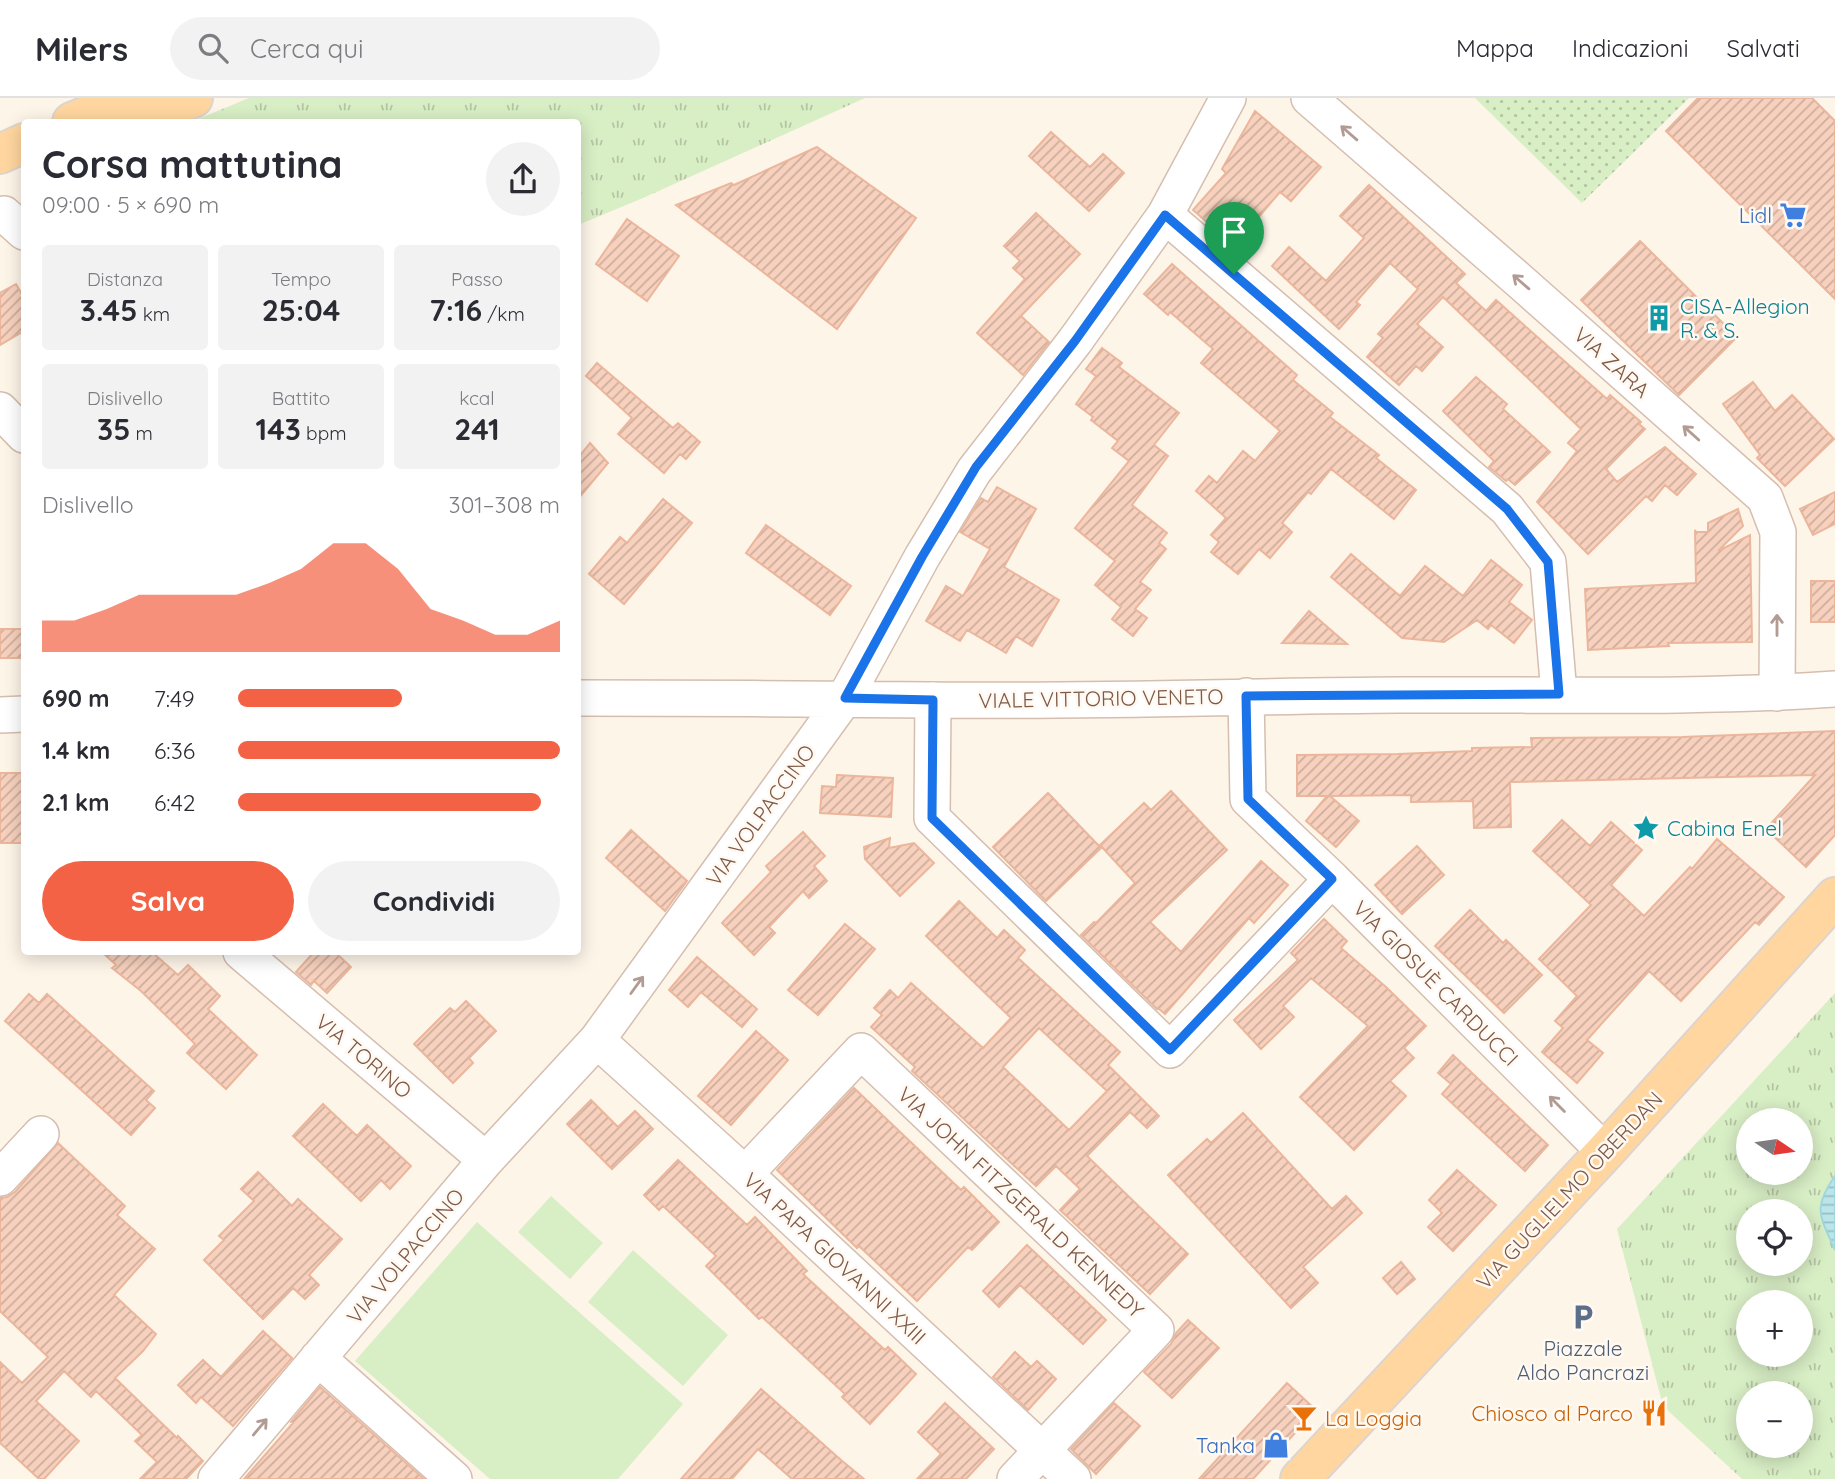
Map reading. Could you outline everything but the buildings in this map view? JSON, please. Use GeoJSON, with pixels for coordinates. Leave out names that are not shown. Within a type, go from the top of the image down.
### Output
{"type":"FeatureCollection","features":[{"type":"Feature","properties":{"kind":"main road"},"geometry":{"type":"LineString","coordinates":[[79,119],[130,98]]}},
{"type":"Feature","properties":{"kind":"main road"},"geometry":{"type":"LineString","coordinates":[[141,119],[193,98]]}},
{"type":"Feature","properties":{"kind":"main road"},"geometry":{"type":"LineString","coordinates":[[0,154],[21,144]]}},
{"type":"Feature","properties":{"kind":"main road"},"geometry":{"type":"LineString","coordinates":[[9,208],[21,176]]}},
{"type":"Feature","properties":{"kind":"main road","name":"VIA GUGLIELMO OBERDAN"},"geometry":{"type":"LineString","coordinates":[[1300,1479],[1605,1152],[1835,897]]}},
{"type":"Feature","properties":{"kind":"street","name":"VIA VOLPACCINO"},"geometry":{"type":"LineString","coordinates":[[216,1479],[486,1160],[597,1040],[845,698],[922,557],[976,467],[1075,341],[1165,215],[1228,98]]}},
{"type":"Feature","properties":{"kind":"street","name":"VIA ZARA"},"geometry":{"type":"LineString","coordinates":[[1309,98],[1522,282],[1765,498],[1778,532],[1777,693]]}},
{"type":"Feature","properties":{"kind":"street"},"geometry":{"type":"LineString","coordinates":[[1165,215],[1507,509],[1548,562],[1559,694]]}},
{"type":"Feature","properties":{"kind":"street"},"geometry":{"type":"LineString","coordinates":[[0,410],[21,432]]}},
{"type":"Feature","properties":{"kind":"street","name":"VIALE VITTORIO VENETO"},"geometry":{"type":"LineString","coordinates":[[581,698],[933,700],[1777,693],[1835,689]]}},
{"type":"Feature","properties":{"kind":"street","name":"VIA GIOSUÈ CARDUCCI"},"geometry":{"type":"LineString","coordinates":[[1246,696],[1248,799],[1332,879],[1605,1152]]}},
{"type":"Feature","properties":{"kind":"street"},"geometry":{"type":"LineString","coordinates":[[933,700],[932,818],[1170,1050],[1332,879]]}},
{"type":"Feature","properties":{"kind":"street"},"geometry":{"type":"LineString","coordinates":[[0,715],[21,714]]}},
{"type":"Feature","properties":{"kind":"street","name":"VIA TORINO"},"geometry":{"type":"LineString","coordinates":[[245,955],[486,1160]]}},
{"type":"Feature","properties":{"kind":"street","name":"VIA PAPA GIOVANNI XXIII"},"geometry":{"type":"LineString","coordinates":[[597,1040],[1073,1479]]}},
{"type":"Feature","properties":{"kind":"street","name":"VIA JOHN FITZGERALD KENNEDY"},"geometry":{"type":"LineString","coordinates":[[745,1174],[861,1051],[1156,1330],[1015,1479]]}},
{"type":"Feature","properties":{"kind":"street"},"geometry":{"type":"LineString","coordinates":[[0,1178],[41,1134]]}},
{"type":"Feature","properties":{"kind":"street"},"geometry":{"type":"LineString","coordinates":[[318,1358],[454,1479]]}},
{"type":"Feature","properties":{"kind":"green space"},"geometry":{"type":"Polygon","coordinates":[[[249,98],[865,98],[581,224],[581,119],[198,119],[249,98]]]}},
{"type":"Feature","properties":{"kind":"green space"},"geometry":{"type":"Polygon","coordinates":[[[1475,98],[1689,98],[1582,203],[1475,98]]]}},
{"type":"Feature","properties":{"kind":"green space"},"geometry":{"type":"Polygon","coordinates":[[[1835,993],[1835,1479],[1742,1479],[1663,1406],[1617,1229],[1835,993]]]}},
{"type":"Feature","properties":{"kind":"green space"},"geometry":{"type":"Polygon","coordinates":[[[551,1196],[603,1243],[570,1279],[518,1232],[551,1196]]]}},
{"type":"Feature","properties":{"kind":"green space"},"geometry":{"type":"Polygon","coordinates":[[[477,1222],[683,1404],[618,1479],[490,1479],[355,1361],[477,1222]]]}},
{"type":"Feature","properties":{"kind":"green space"},"geometry":{"type":"Polygon","coordinates":[[[633,1250],[728,1335],[683,1386],[588,1302],[633,1250]]]}},
{"type":"Feature","properties":{"kind":"water"},"geometry":{"type":"Polygon","coordinates":[[[1835,1176],[1835,1250],[1822,1220],[1821,1205],[1835,1176]]]}},
{"type":"Feature","properties":{"kind":"place","name":"Lidl"},"geometry":{"type":"Point","coordinates":[1793,215]}},
{"type":"Feature","properties":{"kind":"place","name":"CISA-Allegion R. & S."},"geometry":{"type":"Point","coordinates":[1659,318]}},
{"type":"Feature","properties":{"kind":"place","name":"Cabina Enel"},"geometry":{"type":"Point","coordinates":[1646,828]}},
{"type":"Feature","properties":{"kind":"place","name":"Piazzale Aldo Pancrazi"},"geometry":{"type":"Point","coordinates":[1583,1317]}},
{"type":"Feature","properties":{"kind":"place","name":"Chiosco al Parco"},"geometry":{"type":"Point","coordinates":[1654,1413]}},
{"type":"Feature","properties":{"kind":"place","name":"La Loggia"},"geometry":{"type":"Point","coordinates":[1304,1418]}},
{"type":"Feature","properties":{"kind":"place","name":"Tanka"},"geometry":{"type":"Point","coordinates":[1276,1445]}},
{"type":"Feature","properties":{"kind":"route"},"geometry":{"type":"LineString","coordinates":[[1165,215],[1234,274],[1507,509],[1548,562],[1559,694],[1246,696],[1248,799],[1332,879],[1170,1050],[932,818],[933,700],[845,698],[922,557],[976,467],[1075,341],[1165,215]]}}]}
